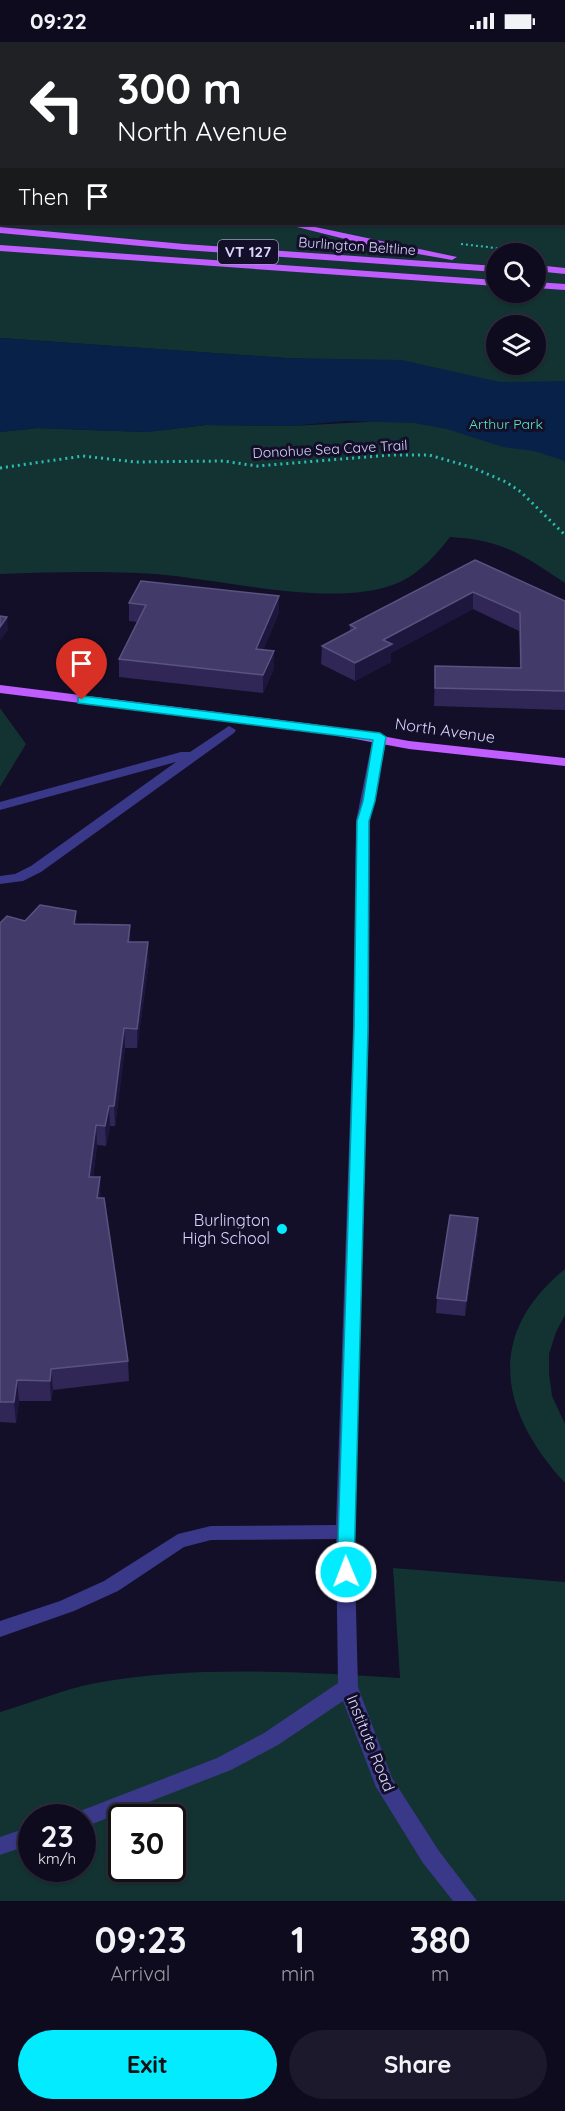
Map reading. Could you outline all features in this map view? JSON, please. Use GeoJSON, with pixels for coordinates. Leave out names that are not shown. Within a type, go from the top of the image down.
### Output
{"type":"FeatureCollection","features":[{"type":"Feature","properties":{"kind":"main road"},"geometry":{"type":"LineString","coordinates":[[294,225],[373,243],[486,262]]}},
{"type":"Feature","properties":{"kind":"main road","name":"Burlington Beltline"},"geometry":{"type":"LineString","coordinates":[[0,230],[121,242],[486,268]]}},
{"type":"Feature","properties":{"kind":"main road","name":"Burlington Beltline"},"geometry":{"type":"LineString","coordinates":[[0,248],[486,282]]}},
{"type":"Feature","properties":{"kind":"main road"},"geometry":{"type":"LineString","coordinates":[[546,271],[565,272]]}},
{"type":"Feature","properties":{"kind":"main road"},"geometry":{"type":"LineString","coordinates":[[546,286],[565,287]]}},
{"type":"Feature","properties":{"kind":"main road","name":"North Avenue"},"geometry":{"type":"LineString","coordinates":[[0,689],[380,737],[409,745],[565,762]]}},
{"type":"Feature","properties":{"kind":"street"},"geometry":{"type":"LineString","coordinates":[[0,880],[18,878],[36,869],[195,752],[229,730]]}},
{"type":"Feature","properties":{"kind":"street","name":"Institute Road"},"geometry":{"type":"LineString","coordinates":[[380,737],[369,801],[363,821],[361,1029],[345,1532],[348,1687],[383,1781],[431,1857],[466,1901]]}},
{"type":"Feature","properties":{"kind":"street"},"geometry":{"type":"LineString","coordinates":[[0,806],[195,752]]}},
{"type":"Feature","properties":{"kind":"street"},"geometry":{"type":"LineString","coordinates":[[0,1629],[68,1606],[111,1586],[178,1541],[211,1533],[345,1532]]}},
{"type":"Feature","properties":{"kind":"street"},"geometry":{"type":"LineString","coordinates":[[96,1814],[224,1764],[271,1739],[348,1687]]}},
{"type":"Feature","properties":{"kind":"street"},"geometry":{"type":"LineString","coordinates":[[0,1846],[18,1840]]}},
{"type":"Feature","properties":{"kind":"path","name":"Donohue Sea Cave Trail"},"geometry":{"type":"LineString","coordinates":[[0,468],[83,456],[135,462],[151,460],[223,461],[257,466],[390,455],[429,455],[471,467],[506,482],[521,492],[565,535]]}},
{"type":"Feature","properties":{"kind":"green space","name":"Arthur Park"},"geometry":{"type":"Polygon","coordinates":[[[0,225],[565,225],[565,583],[537,564],[499,545],[450,537],[428,562],[400,582],[374,590],[345,593],[279,590],[155,574],[78,572],[0,574],[0,432],[37,428],[146,432],[206,425],[290,426],[367,422],[411,363],[285,358],[0,338],[0,225]]]}},
{"type":"Feature","properties":{"kind":"green space"},"geometry":{"type":"Polygon","coordinates":[[[0,708],[26,744],[0,787],[0,708]]]}},
{"type":"Feature","properties":{"kind":"green space"},"geometry":{"type":"Polygon","coordinates":[[[565,1269],[565,1315],[556,1332],[549,1354],[549,1374],[552,1396],[565,1424],[565,1483],[543,1456],[526,1429],[515,1401],[510,1374],[512,1347],[522,1320],[539,1294],[565,1269]]]}},
{"type":"Feature","properties":{"kind":"green space"},"geometry":{"type":"Polygon","coordinates":[[[393,1568],[565,1582],[565,1901],[0,1901],[0,1712],[60,1692],[134,1677],[210,1672],[286,1672],[400,1678],[393,1568]]]}},
{"type":"Feature","properties":{"kind":"water"},"geometry":{"type":"Polygon","coordinates":[[[0,338],[285,358],[402,360],[500,382],[565,381],[565,461],[534,451],[503,447],[447,429],[414,423],[346,421],[290,426],[206,425],[147,432],[37,428],[0,432],[0,338]]]}},
{"type":"Feature","properties":{"kind":"building"},"geometry":{"type":"Polygon","coordinates":[[[475,560],[565,601],[565,691],[435,688],[435,666],[521,668],[520,613],[473,592],[383,640],[392,644],[355,663],[322,646],[356,628],[350,625],[475,560]]]}},
{"type":"Feature","properties":{"kind":"building"},"geometry":{"type":"Polygon","coordinates":[[[141,581],[279,596],[256,649],[274,651],[263,675],[119,659],[146,605],[129,603],[141,581]]]}},
{"type":"Feature","properties":{"kind":"building"},"geometry":{"type":"Polygon","coordinates":[[[0,616],[7,617],[0,627],[0,616]]]}},
{"type":"Feature","properties":{"kind":"building"},"geometry":{"type":"Polygon","coordinates":[[[40,905],[76,911],[74,924],[130,925],[128,942],[148,942],[137,1029],[124,1028],[114,1106],[109,1106],[105,1126],[96,1125],[89,1177],[100,1177],[97,1198],[104,1198],[128,1361],[51,1369],[50,1381],[17,1380],[14,1402],[0,1402],[0,923],[7,916],[25,921],[40,905]]]}},
{"type":"Feature","properties":{"kind":"building"},"geometry":{"type":"Polygon","coordinates":[[[450,1215],[478,1218],[466,1301],[437,1298],[450,1215]]]}},
{"type":"Feature","properties":{"kind":"place","name":"Burlington High School"},"geometry":{"type":"Point","coordinates":[282,1229]}},
{"type":"Feature","properties":{"kind":"route"},"geometry":{"type":"LineString","coordinates":[[82,700],[380,737],[374,760],[369,801],[363,821],[360,913],[361,1029],[345,1532],[346,1572]]}}]}
